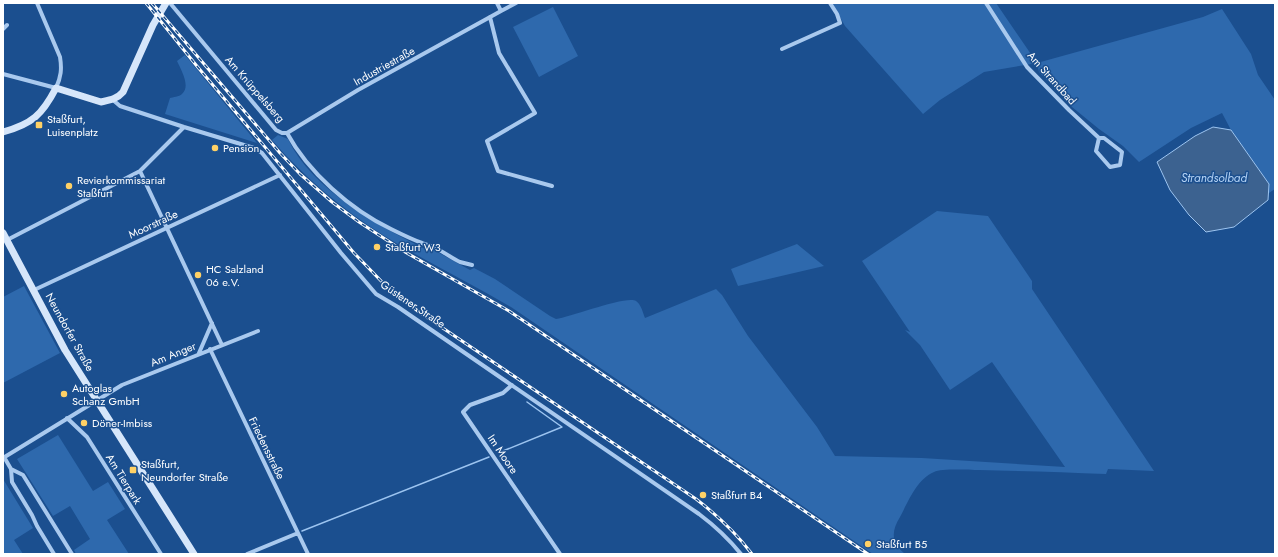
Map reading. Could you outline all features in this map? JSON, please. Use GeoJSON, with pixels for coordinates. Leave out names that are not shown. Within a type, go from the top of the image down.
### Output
{"type":"FeatureCollection","features":[{"type":"Feature","properties":{"kind":"main road"},"geometry":{"type":"LineString","coordinates":[[113,100],[123,92],[153,24],[166,3]]}},
{"type":"Feature","properties":{"kind":"main road","name":"Güstener Straße"},"geometry":{"type":"LineString","coordinates":[[56,88],[101,102],[113,100]]}},
{"type":"Feature","properties":{"kind":"main road"},"geometry":{"type":"LineString","coordinates":[[3,132],[21,127],[33,119],[42,111],[56,88]]}},
{"type":"Feature","properties":{"kind":"main road","name":"Neundorfer Straße"},"geometry":{"type":"LineString","coordinates":[[3,233],[65,350],[194,554]]}},
{"type":"Feature","properties":{"kind":"street"},"geometry":{"type":"LineString","coordinates":[[3,74],[56,88],[62,65],[37,3]]}},
{"type":"Feature","properties":{"kind":"street","name":"Am Knüppelsberg"},"geometry":{"type":"LineString","coordinates":[[170,3],[276,130],[282,133],[287,133],[305,161],[341,196],[364,213],[390,229],[433,247],[460,262],[472,265]]}},
{"type":"Feature","properties":{"kind":"street"},"geometry":{"type":"LineString","coordinates":[[497,3],[501,11]]}},
{"type":"Feature","properties":{"kind":"street","name":"Industriestraße"},"geometry":{"type":"LineString","coordinates":[[287,133],[358,90],[516,3]]}},
{"type":"Feature","properties":{"kind":"street"},"geometry":{"type":"LineString","coordinates":[[782,49],[840,24],[837,14],[830,3]]}},
{"type":"Feature","properties":{"kind":"street","name":"Am Strandbad"},"geometry":{"type":"LineString","coordinates":[[986,3],[1027,67],[1099,138],[1104,138],[1122,152],[1120,165],[1110,167],[1096,151],[1099,138]]}},
{"type":"Feature","properties":{"kind":"street"},"geometry":{"type":"LineString","coordinates":[[490,18],[499,53],[535,113],[487,141],[498,171],[552,186]]}},
{"type":"Feature","properties":{"kind":"street"},"geometry":{"type":"LineString","coordinates":[[3,29],[7,25]]}},
{"type":"Feature","properties":{"kind":"street","name":"Güstener Straße"},"geometry":{"type":"LineString","coordinates":[[113,100],[120,106],[254,148],[262,153],[376,294],[398,307],[699,514],[716,527],[741,554]]}},
{"type":"Feature","properties":{"kind":"street"},"geometry":{"type":"LineString","coordinates":[[7,240],[140,171],[184,127]]}},
{"type":"Feature","properties":{"kind":"street"},"geometry":{"type":"LineString","coordinates":[[140,171],[222,345]]}},
{"type":"Feature","properties":{"kind":"street","name":"Moorstraße"},"geometry":{"type":"LineString","coordinates":[[34,290],[280,175]]}},
{"type":"Feature","properties":{"kind":"street"},"geometry":{"type":"LineString","coordinates":[[199,353],[212,323]]}},
{"type":"Feature","properties":{"kind":"street","name":"Am Anger"},"geometry":{"type":"LineString","coordinates":[[96,400],[122,385],[199,353],[258,331]]}},
{"type":"Feature","properties":{"kind":"street","name":"Friedensstraße"},"geometry":{"type":"LineString","coordinates":[[210,349],[308,554]]}},
{"type":"Feature","properties":{"kind":"street","name":"Im Moore"},"geometry":{"type":"LineString","coordinates":[[512,385],[503,392],[470,405],[463,412],[560,554]]}},
{"type":"Feature","properties":{"kind":"street"},"geometry":{"type":"LineString","coordinates":[[54,554],[12,482],[11,469],[4,458],[96,400]]}},
{"type":"Feature","properties":{"kind":"street","name":"Am Tierpark"},"geometry":{"type":"LineString","coordinates":[[67,418],[87,437],[161,554]]}},
{"type":"Feature","properties":{"kind":"street"},"geometry":{"type":"LineString","coordinates":[[11,469],[23,475],[72,554]]}},
{"type":"Feature","properties":{"kind":"street"},"geometry":{"type":"LineString","coordinates":[[247,554],[298,533]]}},
{"type":"Feature","properties":{"kind":"shaded area"},"geometry":{"type":"Polygon","coordinates":[[[832,3],[996,3],[1037,63],[984,72],[940,100],[923,114],[845,26],[832,3]]]}},
{"type":"Feature","properties":{"kind":"shaded area"},"geometry":{"type":"Polygon","coordinates":[[[553,7],[578,56],[539,77],[513,27],[553,7]]]}},
{"type":"Feature","properties":{"kind":"shaded area"},"geometry":{"type":"Polygon","coordinates":[[[1222,9],[1251,54],[1258,75],[1275,100],[1275,189],[1269,193],[1269,184],[1231,130],[1222,113],[1191,128],[1139,162],[1123,146],[1072,107],[1039,72],[1037,63],[1203,17],[1222,9]]]}},
{"type":"Feature","properties":{"kind":"shaded area"},"geometry":{"type":"Polygon","coordinates":[[[185,55],[257,143],[165,114],[170,98],[179,96],[185,91],[186,87],[183,73],[177,61],[185,55]]]}},
{"type":"Feature","properties":{"kind":"shaded area"},"geometry":{"type":"Polygon","coordinates":[[[278,135],[288,139],[299,157],[313,174],[348,205],[388,230],[427,250],[433,249],[470,270],[474,268],[495,279],[556,319],[622,301],[631,300],[636,301],[639,304],[645,318],[716,289],[722,295],[748,336],[817,427],[835,456],[922,458],[1065,467],[992,362],[950,390],[920,345],[905,330],[910,332],[862,261],[937,211],[988,216],[1032,281],[1032,289],[1154,471],[1108,469],[1106,474],[962,470],[934,472],[928,475],[918,485],[895,527],[895,541],[900,550],[905,554],[873,554],[511,307],[414,254],[368,225],[324,192],[284,154],[272,140],[278,135]]]}},
{"type":"Feature","properties":{"kind":"shaded area"},"geometry":{"type":"Polygon","coordinates":[[[797,244],[824,266],[738,286],[731,269],[797,244]]]}},
{"type":"Feature","properties":{"kind":"shaded area"},"geometry":{"type":"Polygon","coordinates":[[[24,286],[60,353],[3,383],[3,297],[24,286]]]}},
{"type":"Feature","properties":{"kind":"shaded area"},"geometry":{"type":"Polygon","coordinates":[[[58,435],[93,491],[108,482],[125,509],[107,520],[129,554],[76,554],[74,550],[90,539],[70,506],[53,516],[17,459],[58,435]]]}},
{"type":"Feature","properties":{"kind":"shaded area"},"geometry":{"type":"Polygon","coordinates":[[[3,479],[33,528],[14,540],[23,554],[3,554],[3,479]]]}},
{"type":"Feature","properties":{"kind":"water","name":"Strandsolbad"},"geometry":{"type":"Polygon","coordinates":[[[1213,127],[1231,130],[1269,184],[1268,200],[1234,227],[1206,232],[1189,215],[1170,190],[1157,162],[1195,136],[1213,127]]]}},
{"type":"Feature","properties":{"kind":"waterway"},"geometry":{"type":"LineString","coordinates":[[498,453],[562,427],[527,402]]}},
{"type":"Feature","properties":{"kind":"waterway"},"geometry":{"type":"LineString","coordinates":[[302,531],[489,457]]}},
{"type":"Feature","properties":{"kind":"railway"},"geometry":{"type":"LineString","coordinates":[[146,3],[196,65],[354,253],[384,284],[419,312],[696,499],[726,525],[752,554]]}},
{"type":"Feature","properties":{"kind":"railway"},"geometry":{"type":"LineString","coordinates":[[152,3],[280,153],[300,174],[332,202],[359,222],[405,252],[509,311],[868,554]]}},
{"type":"Feature","properties":{"kind":"place","name":"Staßfurt, Luisenplatz"},"geometry":{"type":"Point","coordinates":[39,125]}},
{"type":"Feature","properties":{"kind":"place","name":"Pension"},"geometry":{"type":"Point","coordinates":[215,148]}},
{"type":"Feature","properties":{"kind":"place","name":"Revierkommissariat Staßfurt"},"geometry":{"type":"Point","coordinates":[69,186]}},
{"type":"Feature","properties":{"kind":"place","name":"Staßfurt W3"},"geometry":{"type":"Point","coordinates":[377,247]}},
{"type":"Feature","properties":{"kind":"place","name":"HC Salzland 06 e.V."},"geometry":{"type":"Point","coordinates":[198,275]}},
{"type":"Feature","properties":{"kind":"place","name":"Autoglas Schanz GmbH"},"geometry":{"type":"Point","coordinates":[64,394]}},
{"type":"Feature","properties":{"kind":"place","name":"Döner-Imbiss"},"geometry":{"type":"Point","coordinates":[84,423]}},
{"type":"Feature","properties":{"kind":"place","name":"Staßfurt, Neundorfer Straße"},"geometry":{"type":"Point","coordinates":[133,470]}},
{"type":"Feature","properties":{"kind":"place","name":"Staßfurt B4"},"geometry":{"type":"Point","coordinates":[703,495]}},
{"type":"Feature","properties":{"kind":"place","name":"Staßfurt B5"},"geometry":{"type":"Point","coordinates":[868,544]}}]}
